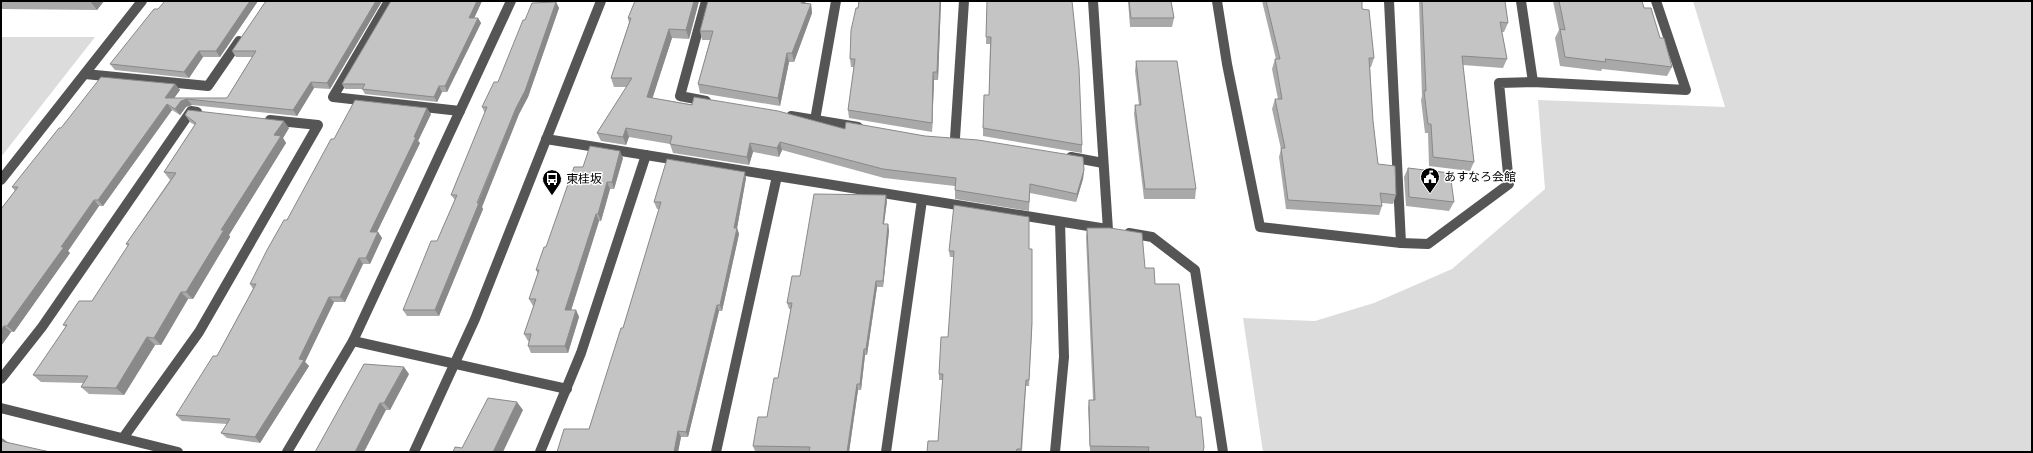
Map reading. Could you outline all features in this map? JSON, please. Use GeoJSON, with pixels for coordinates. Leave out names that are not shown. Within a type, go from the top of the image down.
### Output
{"type":"FeatureCollection","features":[{"type":"Feature","properties":{"kind":"street"},"geometry":{"type":"LineString","coordinates":[[1,180],[142,1]]}},
{"type":"Feature","properties":{"kind":"street"},"geometry":{"type":"LineString","coordinates":[[389,1],[333,97],[460,111]]}},
{"type":"Feature","properties":{"kind":"street"},"geometry":{"type":"LineString","coordinates":[[287,452],[353,341],[511,1]]}},
{"type":"Feature","properties":{"kind":"street"},"geometry":{"type":"LineString","coordinates":[[414,452],[455,364],[602,1]]}},
{"type":"Feature","properties":{"kind":"street"},"geometry":{"type":"LineString","coordinates":[[706,1],[680,96],[717,103]]}},
{"type":"Feature","properties":{"kind":"street"},"geometry":{"type":"LineString","coordinates":[[815,120],[836,1]]}},
{"type":"Feature","properties":{"kind":"street"},"geometry":{"type":"LineString","coordinates":[[955,138],[964,1]]}},
{"type":"Feature","properties":{"kind":"street"},"geometry":{"type":"LineString","coordinates":[[1093,1],[1108,230]]}},
{"type":"Feature","properties":{"kind":"street"},"geometry":{"type":"LineString","coordinates":[[1217,1],[1227,64],[1260,227],[1401,243],[1428,244],[1509,184],[1499,83],[1532,82],[1686,90],[1656,1]]}},
{"type":"Feature","properties":{"kind":"street"},"geometry":{"type":"LineString","coordinates":[[1389,1],[1401,243]]}},
{"type":"Feature","properties":{"kind":"street"},"geometry":{"type":"LineString","coordinates":[[1520,1],[1532,82]]}},
{"type":"Feature","properties":{"kind":"street"},"geometry":{"type":"LineString","coordinates":[[85,74],[208,86],[244,34]]}},
{"type":"Feature","properties":{"kind":"street"},"geometry":{"type":"LineString","coordinates":[[1,378],[42,327],[191,111],[207,113]]}},
{"type":"Feature","properties":{"kind":"street"},"geometry":{"type":"LineString","coordinates":[[785,115],[867,128]]}},
{"type":"Feature","properties":{"kind":"street"},"geometry":{"type":"LineString","coordinates":[[123,438],[199,332],[318,125],[262,119]]}},
{"type":"Feature","properties":{"kind":"street"},"geometry":{"type":"LineString","coordinates":[[546,139],[1152,237],[1194,270],[1223,452]]}},
{"type":"Feature","properties":{"kind":"street"},"geometry":{"type":"LineString","coordinates":[[540,452],[581,353],[646,156]]}},
{"type":"Feature","properties":{"kind":"street"},"geometry":{"type":"LineString","coordinates":[[1064,156],[1103,163]]}},
{"type":"Feature","properties":{"kind":"street"},"geometry":{"type":"LineString","coordinates":[[716,452],[776,176]]}},
{"type":"Feature","properties":{"kind":"street"},"geometry":{"type":"LineString","coordinates":[[886,452],[922,200]]}},
{"type":"Feature","properties":{"kind":"street"},"geometry":{"type":"LineString","coordinates":[[1055,452],[1064,357],[1060,222]]}},
{"type":"Feature","properties":{"kind":"street"},"geometry":{"type":"LineString","coordinates":[[353,341],[567,389]]}},
{"type":"Feature","properties":{"kind":"street"},"geometry":{"type":"LineString","coordinates":[[1,408],[178,452]]}},
{"type":"Feature","properties":{"kind":"shaded area"},"geometry":{"type":"Polygon","coordinates":[[[1693,1],[2032,1],[2032,452],[1263,452],[1243,318],[1315,321],[1374,303],[1452,269],[1545,189],[1538,100],[1725,107],[1693,1]]]}},
{"type":"Feature","properties":{"kind":"shaded area"},"geometry":{"type":"Polygon","coordinates":[[[1,37],[95,37],[1,157],[1,37]]]}},
{"type":"Feature","properties":{"kind":"building"},"geometry":{"type":"Polygon","coordinates":[[[165,1],[250,1],[216,51],[199,51],[184,72],[110,64],[154,9],[158,9],[165,1]]]}},
{"type":"Feature","properties":{"kind":"building"},"geometry":{"type":"Polygon","coordinates":[[[266,1],[376,1],[327,83],[311,82],[293,110],[187,99],[181,101],[175,109],[167,104],[98,200],[94,200],[61,247],[64,247],[7,326],[4,326],[1,330],[1,209],[18,187],[12,187],[59,128],[61,128],[101,77],[175,84],[165,98],[227,98],[256,51],[232,51],[266,1]]]}},
{"type":"Feature","properties":{"kind":"building"},"geometry":{"type":"Polygon","coordinates":[[[391,1],[477,1],[469,18],[478,18],[445,86],[439,86],[434,97],[362,89],[365,84],[342,84],[391,1]]]}},
{"type":"Feature","properties":{"kind":"building"},"geometry":{"type":"Polygon","coordinates":[[[635,1],[694,1],[686,30],[669,29],[647,97],[692,105],[694,97],[778,111],[845,129],[846,122],[925,136],[978,140],[1083,157],[1084,170],[1077,194],[1030,184],[1029,202],[955,190],[956,178],[883,169],[780,142],[777,148],[750,143],[747,157],[670,144],[672,136],[626,128],[623,137],[597,133],[632,78],[611,78],[631,18],[628,18],[635,1]]]}},
{"type":"Feature","properties":{"kind":"building"},"geometry":{"type":"Polygon","coordinates":[[[708,1],[802,1],[801,3],[811,4],[792,53],[787,53],[778,98],[698,84],[713,31],[700,31],[708,1]]]}},
{"type":"Feature","properties":{"kind":"building"},"geometry":{"type":"Polygon","coordinates":[[[859,1],[940,1],[937,72],[933,72],[932,123],[848,110],[855,59],[850,59],[851,30],[859,1]]]}},
{"type":"Feature","properties":{"kind":"building"},"geometry":{"type":"Polygon","coordinates":[[[987,1],[1072,1],[1079,68],[1082,145],[983,128],[984,95],[989,95],[991,37],[986,37],[987,1]]]}},
{"type":"Feature","properties":{"kind":"building"},"geometry":{"type":"Polygon","coordinates":[[[1129,1],[1171,1],[1174,18],[1131,18],[1129,1]]]}},
{"type":"Feature","properties":{"kind":"building"},"geometry":{"type":"Polygon","coordinates":[[[1266,1],[1362,1],[1362,9],[1369,10],[1374,58],[1369,58],[1373,121],[1378,164],[1395,166],[1396,195],[1380,193],[1382,206],[1288,200],[1281,148],[1285,148],[1275,99],[1282,99],[1275,59],[1280,59],[1266,1]]]}},
{"type":"Feature","properties":{"kind":"building"},"geometry":{"type":"Polygon","coordinates":[[[1422,1],[1505,1],[1508,23],[1500,22],[1507,59],[1462,56],[1474,162],[1433,157],[1431,124],[1428,124],[1424,91],[1426,91],[1422,1]]]}},
{"type":"Feature","properties":{"kind":"building"},"geometry":{"type":"Polygon","coordinates":[[[1559,1],[1642,1],[1644,8],[1651,8],[1660,38],[1664,38],[1672,67],[1605,59],[1606,62],[1565,57],[1560,29],[1565,30],[1559,1]]]}},
{"type":"Feature","properties":{"kind":"building"},"geometry":{"type":"Polygon","coordinates":[[[556,2],[525,91],[516,108],[435,310],[403,310],[431,241],[437,241],[457,195],[451,195],[487,107],[482,107],[494,82],[498,82],[523,20],[525,20],[532,3],[556,2]]]}},
{"type":"Feature","properties":{"kind":"building"},"geometry":{"type":"Polygon","coordinates":[[[1136,61],[1177,61],[1196,189],[1145,189],[1135,105],[1141,105],[1136,61]]]}},
{"type":"Feature","properties":{"kind":"building"},"geometry":{"type":"Polygon","coordinates":[[[355,100],[427,108],[414,137],[416,137],[370,232],[378,232],[366,258],[359,258],[340,297],[329,297],[299,359],[304,360],[255,437],[221,433],[230,419],[176,415],[213,356],[217,356],[256,284],[250,284],[267,250],[284,220],[287,220],[331,139],[334,139],[355,100]]]}},
{"type":"Feature","properties":{"kind":"building"},"geometry":{"type":"Polygon","coordinates":[[[188,110],[284,121],[274,135],[281,136],[221,230],[224,230],[186,292],[181,292],[154,338],[147,337],[116,388],[81,387],[88,376],[33,375],[67,325],[63,325],[79,301],[92,301],[129,244],[126,244],[176,173],[164,172],[196,123],[185,115],[188,110]]]}},
{"type":"Feature","properties":{"kind":"building"},"geometry":{"type":"Polygon","coordinates":[[[590,146],[620,151],[612,182],[607,182],[598,214],[596,214],[565,310],[576,310],[565,346],[528,346],[531,334],[524,334],[536,299],[529,299],[539,270],[536,270],[544,247],[546,247],[574,167],[583,167],[590,146]]]}},
{"type":"Feature","properties":{"kind":"building"},"geometry":{"type":"Polygon","coordinates":[[[667,159],[745,172],[734,228],[737,228],[720,305],[717,305],[686,432],[678,431],[674,452],[557,452],[564,429],[589,429],[621,328],[623,328],[661,202],[654,202],[667,159]]]}},
{"type":"Feature","properties":{"kind":"building"},"geometry":{"type":"Polygon","coordinates":[[[1408,168],[1450,173],[1454,202],[1409,197],[1408,168]]]}},
{"type":"Feature","properties":{"kind":"building"},"geometry":{"type":"Polygon","coordinates":[[[814,194],[886,195],[883,224],[888,224],[883,281],[876,281],[866,349],[864,349],[860,384],[857,384],[847,452],[809,452],[810,447],[753,446],[758,417],[767,417],[774,378],[778,378],[792,303],[787,303],[792,276],[800,276],[814,194]]]}},
{"type":"Feature","properties":{"kind":"building"},"geometry":{"type":"Polygon","coordinates":[[[954,205],[1029,217],[1029,249],[1032,249],[1032,323],[1029,380],[1026,380],[1021,449],[1017,449],[1016,452],[927,452],[928,441],[938,441],[943,374],[939,374],[941,337],[948,337],[954,251],[949,251],[954,205]]]}},
{"type":"Feature","properties":{"kind":"building"},"geometry":{"type":"Polygon","coordinates":[[[1087,228],[1110,228],[1142,233],[1145,268],[1154,268],[1155,284],[1179,284],[1196,417],[1201,417],[1204,447],[1203,452],[1148,452],[1149,447],[1090,446],[1089,400],[1095,400],[1087,228]]]}},
{"type":"Feature","properties":{"kind":"building"},"geometry":{"type":"Polygon","coordinates":[[[364,364],[404,367],[384,403],[380,403],[355,452],[315,452],[364,364]]]}},
{"type":"Feature","properties":{"kind":"building"},"geometry":{"type":"Polygon","coordinates":[[[488,398],[517,402],[493,452],[453,452],[455,447],[462,448],[488,398]]]}},
{"type":"Feature","properties":{"kind":"building"},"geometry":{"type":"Polygon","coordinates":[[[1,441],[50,452],[1,452],[1,441]]]}},
{"type":"Feature","properties":{"kind":"place","name":"あすなろ会館"},"geometry":{"type":"Point","coordinates":[1430,194]}},
{"type":"Feature","properties":{"kind":"place","name":"東桂坂"},"geometry":{"type":"Point","coordinates":[552,196]}}]}
